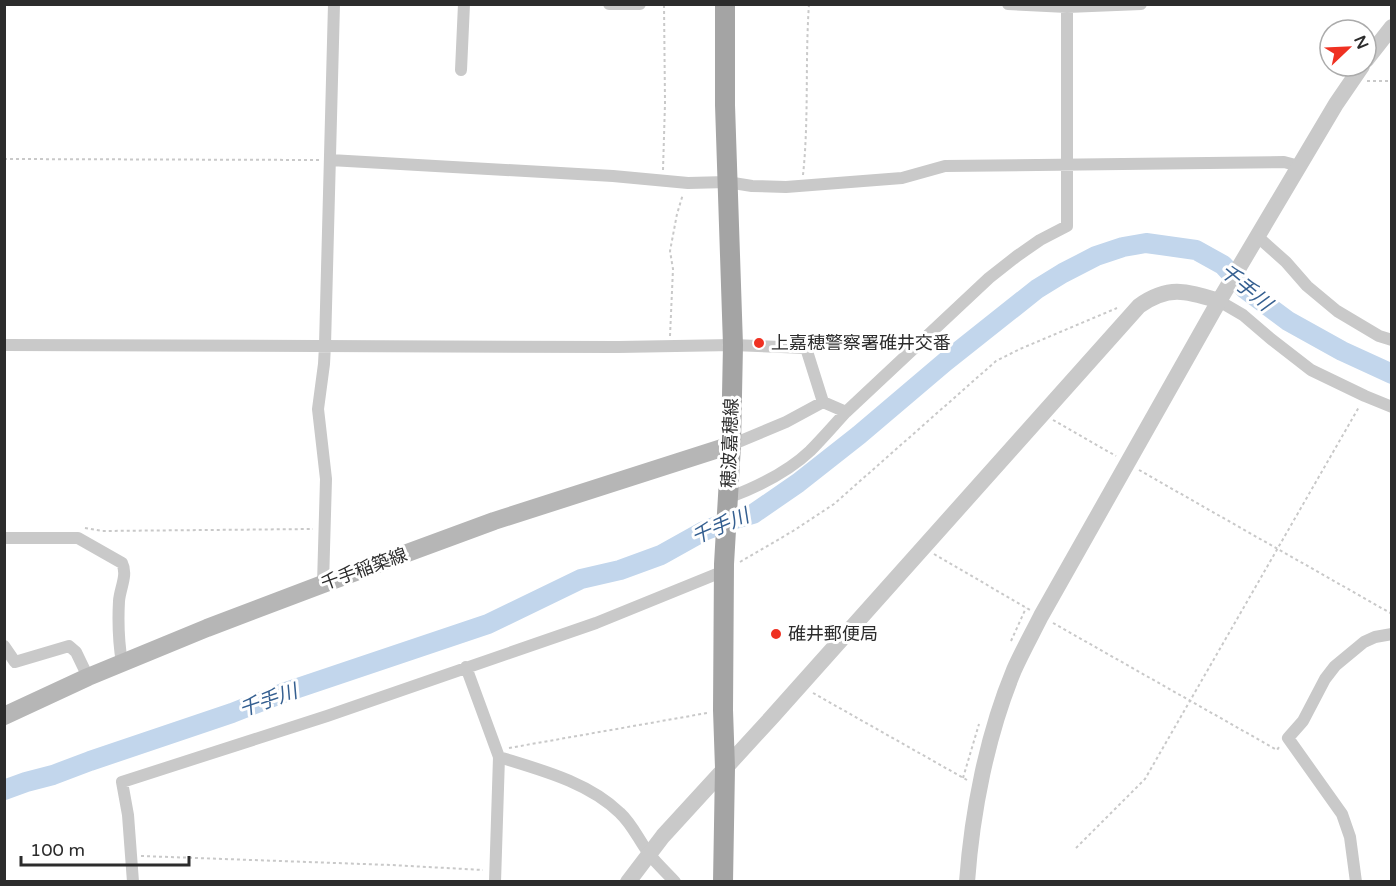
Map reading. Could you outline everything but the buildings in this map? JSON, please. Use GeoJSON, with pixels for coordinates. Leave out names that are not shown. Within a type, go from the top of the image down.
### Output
{"type":"FeatureCollection","features":[{"type":"Feature","properties":{"kind":"main road","name":"穂波嘉穂線"},"geometry":{"type":"LineString","coordinates":[[723,882],[724,567],[731,445],[733,345],[725,105],[725,4]]}},
{"type":"Feature","properties":{"kind":"main road","name":"千手稲築線"},"geometry":{"type":"LineString","coordinates":[[4,716],[88,677],[323,584],[494,521],[731,445]]}},
{"type":"Feature","properties":{"kind":"street"},"geometry":{"type":"LineString","coordinates":[[323,584],[326,479],[318,409],[325,345],[334,4]]}},
{"type":"Feature","properties":{"kind":"street"},"geometry":{"type":"LineString","coordinates":[[461,70],[464,4]]}},
{"type":"Feature","properties":{"kind":"street"},"geometry":{"type":"LineString","coordinates":[[609,4],[640,4]]}},
{"type":"Feature","properties":{"kind":"street"},"geometry":{"type":"LineString","coordinates":[[1008,4],[1067,6],[1141,4]]}},
{"type":"Feature","properties":{"kind":"street"},"geometry":{"type":"LineString","coordinates":[[728,500],[781,473],[809,452],[846,412],[989,278],[1040,240],[1067,226],[1067,6]]}},
{"type":"Feature","properties":{"kind":"street"},"geometry":{"type":"LineString","coordinates":[[1378,45],[1392,27]]}},
{"type":"Feature","properties":{"kind":"street"},"geometry":{"type":"LineString","coordinates":[[967,882],[980,788],[993,733],[1014,670],[1041,616],[1219,301],[1335,104],[1354,78]]}},
{"type":"Feature","properties":{"kind":"street"},"geometry":{"type":"LineString","coordinates":[[330,160],[613,176],[688,183],[727,182],[752,186],[802,186],[902,178],[945,166],[1284,162],[1299,166]]}},
{"type":"Feature","properties":{"kind":"street"},"geometry":{"type":"LineString","coordinates":[[1256,240],[1286,262],[1307,286],[1337,311],[1379,336],[1392,340]]}},
{"type":"Feature","properties":{"kind":"street"},"geometry":{"type":"LineString","coordinates":[[628,882],[663,836],[1139,306],[1153,296],[1179,291],[1219,301],[1243,315],[1311,370],[1392,407]]}},
{"type":"Feature","properties":{"kind":"street"},"geometry":{"type":"LineString","coordinates":[[4,345],[618,347],[733,345],[806,348],[823,402],[846,412]]}},
{"type":"Feature","properties":{"kind":"street"},"geometry":{"type":"LineString","coordinates":[[731,445],[786,422],[823,402]]}},
{"type":"Feature","properties":{"kind":"street"},"geometry":{"type":"LineString","coordinates":[[4,538],[78,538],[122,563],[125,575],[119,600],[122,663]]}},
{"type":"Feature","properties":{"kind":"street"},"geometry":{"type":"LineString","coordinates":[[133,882],[128,815],[122,782],[327,716],[596,622],[724,567]]}},
{"type":"Feature","properties":{"kind":"street"},"geometry":{"type":"LineString","coordinates":[[1356,882],[1350,837],[1342,814],[1287,738],[1303,721],[1325,679],[1335,666],[1364,642],[1392,634]]}},
{"type":"Feature","properties":{"kind":"street"},"geometry":{"type":"LineString","coordinates":[[4,646],[15,662],[69,646],[76,652],[88,677]]}},
{"type":"Feature","properties":{"kind":"street"},"geometry":{"type":"LineString","coordinates":[[466,666],[498,753],[495,876]]}},
{"type":"Feature","properties":{"kind":"street"},"geometry":{"type":"LineString","coordinates":[[498,753],[549,772],[578,785],[603,800],[621,814],[649,854],[675,882]]}},
{"type":"Feature","properties":{"kind":"path"},"geometry":{"type":"LineString","coordinates":[[662,181],[665,103],[664,4]]}},
{"type":"Feature","properties":{"kind":"path"},"geometry":{"type":"LineString","coordinates":[[802,186],[807,143],[808,4]]}},
{"type":"Feature","properties":{"kind":"path"},"geometry":{"type":"LineString","coordinates":[[1351,82],[1392,81]]}},
{"type":"Feature","properties":{"kind":"path"},"geometry":{"type":"LineString","coordinates":[[4,159],[330,160]]}},
{"type":"Feature","properties":{"kind":"path"},"geometry":{"type":"LineString","coordinates":[[670,346],[673,269],[670,251],[677,214],[688,183]]}},
{"type":"Feature","properties":{"kind":"path"},"geometry":{"type":"LineString","coordinates":[[724,567],[794,531],[834,504],[996,361],[1118,308]]}},
{"type":"Feature","properties":{"kind":"path"},"geometry":{"type":"LineString","coordinates":[[1076,848],[1145,779],[1365,396]]}},
{"type":"Feature","properties":{"kind":"path"},"geometry":{"type":"LineString","coordinates":[[1042,414],[1392,615]]}},
{"type":"Feature","properties":{"kind":"path"},"geometry":{"type":"LineString","coordinates":[[82,528],[102,531],[324,529]]}},
{"type":"Feature","properties":{"kind":"path"},"geometry":{"type":"LineString","coordinates":[[924,548],[1277,750],[1287,738]]}},
{"type":"Feature","properties":{"kind":"path"},"geometry":{"type":"LineString","coordinates":[[800,686],[980,788]]}},
{"type":"Feature","properties":{"kind":"path"},"geometry":{"type":"LineString","coordinates":[[498,753],[723,710]]}},
{"type":"Feature","properties":{"kind":"path"},"geometry":{"type":"LineString","coordinates":[[131,856],[380,865],[495,876]]}},
{"type":"Feature","properties":{"kind":"waterway","name":"千手川"},"geometry":{"type":"LineString","coordinates":[[4,790],[488,624],[581,579],[620,570],[661,555],[704,531],[753,514],[798,483],[859,435],[945,362],[1037,289],[1096,256],[1123,247],[1146,243],[1196,250],[1223,265],[1245,289],[1288,321],[1342,351],[1392,374]]}},
{"type":"Feature","properties":{"kind":"place","name":"上嘉穂警察署碓井交番"},"geometry":{"type":"Point","coordinates":[759,343]}},
{"type":"Feature","properties":{"kind":"place","name":"碓井郵便局"},"geometry":{"type":"Point","coordinates":[776,634]}}]}
